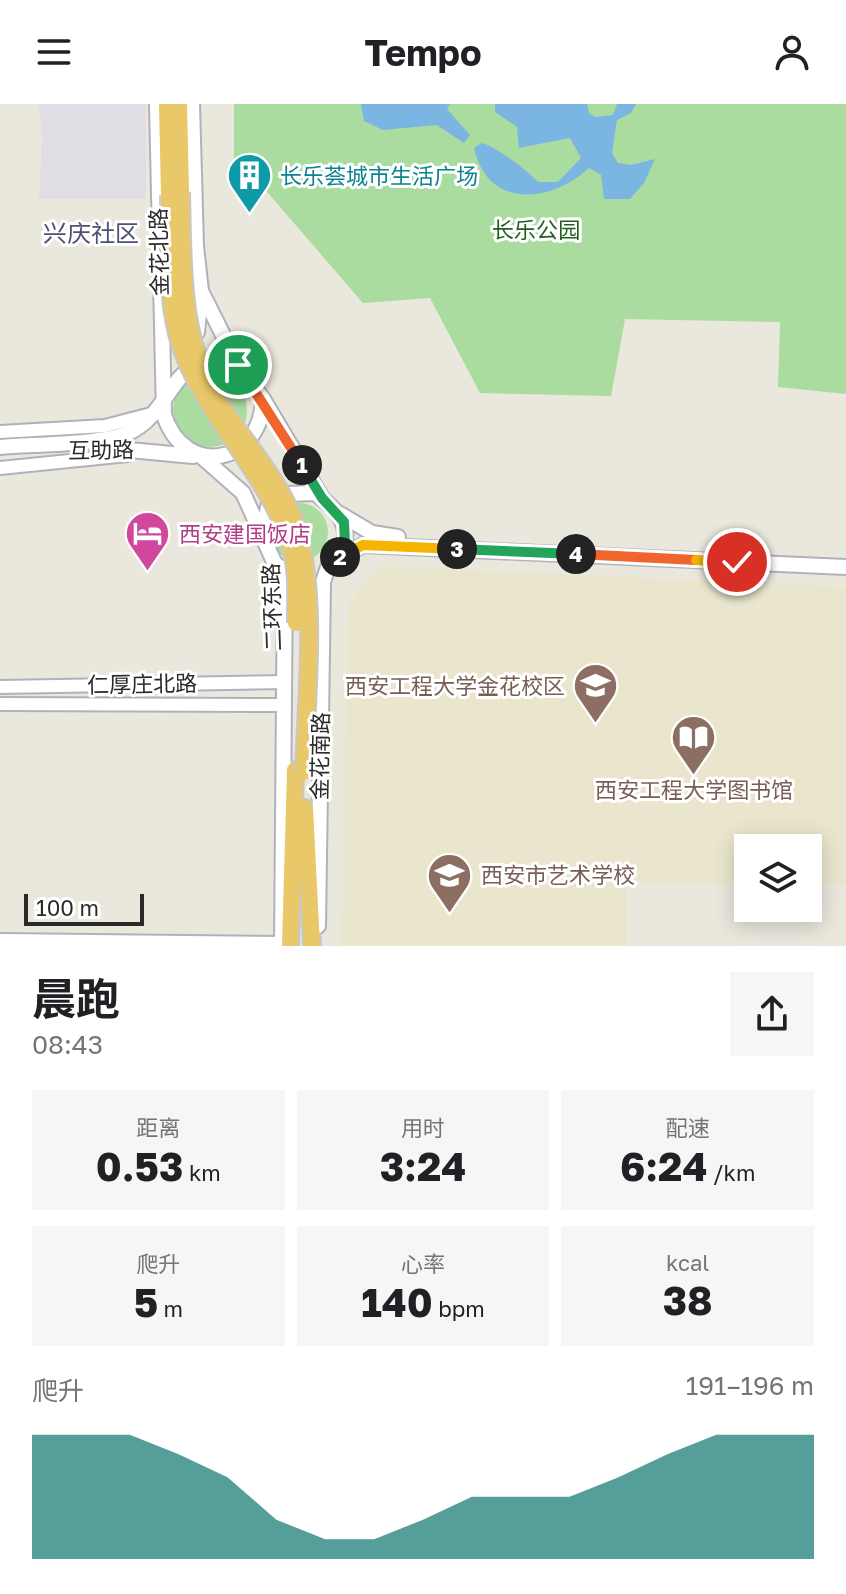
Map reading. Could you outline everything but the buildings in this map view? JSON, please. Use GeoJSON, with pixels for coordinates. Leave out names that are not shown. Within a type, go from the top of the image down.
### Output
{"type":"FeatureCollection","features":[{"type":"Feature","properties":{"kind":"highway","name":"二环东路"},"geometry":{"type":"LineString","coordinates":[[167,104],[184,303],[201,368],[275,487],[295,524],[303,551],[308,588],[313,773],[312,924],[315,946]]}},
{"type":"Feature","properties":{"kind":"highway","name":"二环东路"},"geometry":{"type":"LineString","coordinates":[[175,194],[179,104]]}},
{"type":"Feature","properties":{"kind":"highway","name":"二环东路"},"geometry":{"type":"LineString","coordinates":[[285,945],[292,862],[313,773]]}},
{"type":"Feature","properties":{"kind":"highway"},"geometry":{"type":"LineString","coordinates":[[282,901],[292,862]]}},
{"type":"Feature","properties":{"kind":"main road","name":"金花北路"},"geometry":{"type":"LineString","coordinates":[[157,104],[160,406]]}},
{"type":"Feature","properties":{"kind":"main road","name":"金花北路"},"geometry":{"type":"LineString","coordinates":[[192,104],[196,246],[201,291],[238,365]]}},
{"type":"Feature","properties":{"kind":"main road"},"geometry":{"type":"LineString","coordinates":[[160,303],[171,333],[179,338],[190,337],[199,327],[201,291]]}},
{"type":"Feature","properties":{"kind":"main road"},"geometry":{"type":"LineString","coordinates":[[846,559],[383,537],[340,514],[322,498],[263,399],[238,365],[213,360],[188,368],[160,406],[171,435],[185,449],[201,456],[236,485],[252,510],[266,547],[285,573],[305,575],[363,545],[846,567]]}},
{"type":"Feature","properties":{"kind":"main road"},"geometry":{"type":"LineString","coordinates":[[201,456],[224,454],[242,447],[259,426],[263,399]]}},
{"type":"Feature","properties":{"kind":"main road","name":"互助路"},"geometry":{"type":"LineString","coordinates":[[0,447],[127,433],[160,406]]}},
{"type":"Feature","properties":{"kind":"main road","name":"互助路"},"geometry":{"type":"LineString","coordinates":[[0,456],[114,446],[201,456]]}},
{"type":"Feature","properties":{"kind":"main road"},"geometry":{"type":"LineString","coordinates":[[262,534],[266,509],[278,497],[304,492],[322,498]]}},
{"type":"Feature","properties":{"kind":"main road"},"geometry":{"type":"LineString","coordinates":[[331,564],[346,536],[340,514]]}},
{"type":"Feature","properties":{"kind":"main road","name":"金花南路"},"geometry":{"type":"LineString","coordinates":[[315,946],[313,773],[323,582],[331,564]]}},
{"type":"Feature","properties":{"kind":"main road","name":"金花南路"},"geometry":{"type":"LineString","coordinates":[[285,573],[282,901],[285,945]]}},
{"type":"Feature","properties":{"kind":"street"},"geometry":{"type":"LineString","coordinates":[[0,432],[105,426],[160,406]]}},
{"type":"Feature","properties":{"kind":"street"},"geometry":{"type":"LineString","coordinates":[[0,468],[158,450]]}},
{"type":"Feature","properties":{"kind":"street","name":"仁厚庄北路"},"geometry":{"type":"LineString","coordinates":[[0,687],[284,682]]}},
{"type":"Feature","properties":{"kind":"street","name":"仁厚庄北路"},"geometry":{"type":"LineString","coordinates":[[0,704],[284,705]]}},
{"type":"Feature","properties":{"kind":"street"},"geometry":{"type":"LineString","coordinates":[[0,940],[285,945]]}},
{"type":"Feature","properties":{"kind":"shaded area"},"geometry":{"type":"Polygon","coordinates":[[[39,104],[146,104],[146,199],[39,199],[42,136],[39,104]]]}},
{"type":"Feature","properties":{"kind":"shaded area","name":"西安工程大学金花校区"},"geometry":{"type":"Polygon","coordinates":[[[382,566],[846,587],[846,885],[822,884],[822,834],[734,834],[734,883],[626,882],[626,946],[342,946],[348,603],[382,566]]]}},
{"type":"Feature","properties":{"kind":"green space","name":"长乐公园"},"geometry":{"type":"Polygon","coordinates":[[[234,104],[846,104],[846,394],[778,387],[780,322],[625,319],[611,396],[480,393],[430,298],[363,303],[243,164],[234,167],[234,104]]]}},
{"type":"Feature","properties":{"kind":"green space"},"geometry":{"type":"Polygon","coordinates":[[[210,373],[231,379],[241,389],[247,410],[241,431],[231,441],[210,447],[189,441],[179,431],[173,410],[179,389],[189,379],[210,373]]]}},
{"type":"Feature","properties":{"kind":"green space"},"geometry":{"type":"Polygon","coordinates":[[[299,503],[320,511],[328,532],[320,553],[299,561],[278,553],[270,532],[278,511],[299,503]]]}},
{"type":"Feature","properties":{"kind":"water"},"geometry":{"type":"Polygon","coordinates":[[[361,104],[450,104],[447,109],[470,135],[464,143],[437,125],[383,130],[364,121],[361,104]]]}},
{"type":"Feature","properties":{"kind":"water"},"geometry":{"type":"Polygon","coordinates":[[[495,104],[587,104],[589,113],[595,117],[613,115],[617,104],[636,104],[631,113],[617,120],[612,153],[618,163],[631,165],[655,159],[644,183],[630,199],[604,199],[601,175],[589,168],[574,180],[540,193],[507,191],[493,182],[481,168],[474,148],[482,143],[495,149],[538,182],[558,182],[581,158],[570,138],[519,148],[517,127],[495,112],[495,104]]]}},
{"type":"Feature","properties":{"kind":"place","name":"长乐荟城市生活广场"},"geometry":{"type":"Point","coordinates":[249,215]}},
{"type":"Feature","properties":{"kind":"place","name":"西安建国饭店"},"geometry":{"type":"Point","coordinates":[148,573]}},
{"type":"Feature","properties":{"kind":"place","name":"西安工程大学金花校区"},"geometry":{"type":"Point","coordinates":[596,725]}},
{"type":"Feature","properties":{"kind":"place","name":"西安工程大学图书馆"},"geometry":{"type":"Point","coordinates":[694,776]}},
{"type":"Feature","properties":{"kind":"place","name":"西安市艺术学校"},"geometry":{"type":"Point","coordinates":[450,914]}},
{"type":"Feature","properties":{"kind":"district","name":"兴庆社区"},"geometry":{"type":"Point","coordinates":[91,234]}},
{"type":"Feature","properties":{"kind":"route"},"geometry":{"type":"LineString","coordinates":[[238,365],[263,399],[322,498],[340,514],[344,522],[345,544],[335,560],[363,545],[737,562]]}}]}
